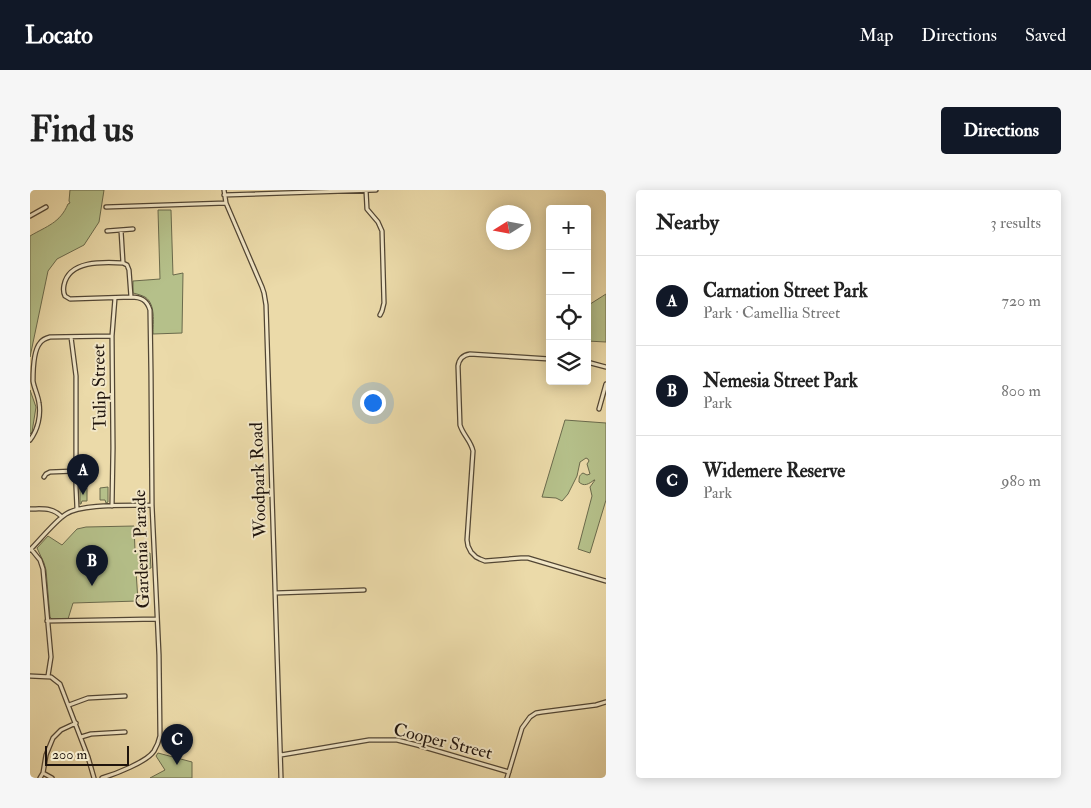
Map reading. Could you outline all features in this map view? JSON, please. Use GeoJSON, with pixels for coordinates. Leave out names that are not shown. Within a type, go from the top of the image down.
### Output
{"type":"FeatureCollection","features":[{"type":"Feature","properties":{"kind":"street","name":"Woodpark Road"},"geometry":{"type":"LineString","coordinates":[[224,190],[226,203],[262,286],[265,299],[281,778]]}},
{"type":"Feature","properties":{"kind":"street"},"geometry":{"type":"LineString","coordinates":[[366,190],[367,209],[378,222],[382,231],[384,303],[380,315]]}},
{"type":"Feature","properties":{"kind":"street"},"geometry":{"type":"LineString","coordinates":[[224,195],[376,190]]}},
{"type":"Feature","properties":{"kind":"street"},"geometry":{"type":"LineString","coordinates":[[106,207],[226,203]]}},
{"type":"Feature","properties":{"kind":"street"},"geometry":{"type":"LineString","coordinates":[[30,216],[46,207]]}},
{"type":"Feature","properties":{"kind":"street"},"geometry":{"type":"LineString","coordinates":[[107,231],[133,229]]}},
{"type":"Feature","properties":{"kind":"street"},"geometry":{"type":"LineString","coordinates":[[121,230],[122,263]]}},
{"type":"Feature","properties":{"kind":"street"},"geometry":{"type":"LineString","coordinates":[[122,263],[127,265],[129,270],[131,297],[70,299],[65,296],[63,292],[65,281],[72,271],[87,264],[122,263]]}},
{"type":"Feature","properties":{"kind":"street"},"geometry":{"type":"LineString","coordinates":[[61,300],[65,296]]}},
{"type":"Feature","properties":{"kind":"street","name":"Gardenia Parade"},"geometry":{"type":"LineString","coordinates":[[102,778],[145,759],[155,750],[159,740],[160,664],[152,506],[150,310],[143,300],[138,297],[131,297]]}},
{"type":"Feature","properties":{"kind":"street","name":"Tulip Street"},"geometry":{"type":"LineString","coordinates":[[112,506],[112,336],[115,298]]}},
{"type":"Feature","properties":{"kind":"street"},"geometry":{"type":"LineString","coordinates":[[30,440],[35,432],[39,412],[39,403],[32,382],[39,344],[48,338],[112,336]]}},
{"type":"Feature","properties":{"kind":"street"},"geometry":{"type":"LineString","coordinates":[[71,337],[76,376],[77,509]]}},
{"type":"Feature","properties":{"kind":"street"},"geometry":{"type":"LineString","coordinates":[[546,359],[470,354],[462,357],[460,360],[458,366],[460,423],[473,451],[468,546],[478,559],[485,561],[528,558],[606,582]]}},
{"type":"Feature","properties":{"kind":"street"},"geometry":{"type":"LineString","coordinates":[[591,363],[606,367]]}},
{"type":"Feature","properties":{"kind":"street"},"geometry":{"type":"LineString","coordinates":[[599,409],[606,384]]}},
{"type":"Feature","properties":{"kind":"street"},"geometry":{"type":"LineString","coordinates":[[44,477],[50,472],[76,471]]}},
{"type":"Feature","properties":{"kind":"street"},"geometry":{"type":"LineString","coordinates":[[48,676],[52,659],[42,567],[40,560],[31,549],[62,517],[77,509],[112,506],[152,506]]}},
{"type":"Feature","properties":{"kind":"street"},"geometry":{"type":"LineString","coordinates":[[30,509],[53,510],[62,517]]}},
{"type":"Feature","properties":{"kind":"street"},"geometry":{"type":"LineString","coordinates":[[276,592],[364,590]]}},
{"type":"Feature","properties":{"kind":"street"},"geometry":{"type":"LineString","coordinates":[[48,621],[158,619]]}},
{"type":"Feature","properties":{"kind":"street"},"geometry":{"type":"LineString","coordinates":[[30,676],[48,676],[60,684],[76,723],[94,778]]}},
{"type":"Feature","properties":{"kind":"street"},"geometry":{"type":"LineString","coordinates":[[69,705],[88,698],[125,696]]}},
{"type":"Feature","properties":{"kind":"street"},"geometry":{"type":"LineString","coordinates":[[507,778],[522,728],[530,717],[536,713],[606,702]]}},
{"type":"Feature","properties":{"kind":"street"},"geometry":{"type":"LineString","coordinates":[[40,778],[43,773],[46,755],[57,733],[76,723]]}},
{"type":"Feature","properties":{"kind":"street"},"geometry":{"type":"LineString","coordinates":[[81,737],[91,734],[124,732]]}},
{"type":"Feature","properties":{"kind":"street","name":"Cooper Street"},"geometry":{"type":"LineString","coordinates":[[281,755],[379,739],[408,742],[508,772]]}},
{"type":"Feature","properties":{"kind":"street"},"geometry":{"type":"LineString","coordinates":[[43,773],[52,778]]}},
{"type":"Feature","properties":{"kind":"green space"},"geometry":{"type":"Polygon","coordinates":[[[70,190],[104,190],[99,222],[84,245],[57,259],[48,271],[30,357],[30,236],[61,216],[70,203],[70,190]]]}},
{"type":"Feature","properties":{"kind":"green space"},"geometry":{"type":"Polygon","coordinates":[[[158,210],[171,210],[173,275],[183,273],[182,333],[153,334],[151,304],[145,297],[133,293],[133,281],[160,279],[158,210]]]}},
{"type":"Feature","properties":{"kind":"green space"},"geometry":{"type":"Polygon","coordinates":[[[606,294],[606,342],[591,341],[591,303],[606,294]]]}},
{"type":"Feature","properties":{"kind":"green space"},"geometry":{"type":"Polygon","coordinates":[[[30,390],[36,407],[32,432],[30,434],[30,390]]]}},
{"type":"Feature","properties":{"kind":"green space"},"geometry":{"type":"Polygon","coordinates":[[[565,420],[606,423],[606,500],[590,553],[578,549],[592,496],[590,487],[595,480],[585,485],[579,482],[583,473],[590,474],[587,464],[588,459],[586,458],[580,462],[577,476],[568,494],[562,501],[556,498],[542,497],[565,420]]]}},
{"type":"Feature","properties":{"kind":"green space"},"geometry":{"type":"Polygon","coordinates":[[[108,487],[108,502],[106,503],[105,500],[100,500],[100,488],[108,487]]]}},
{"type":"Feature","properties":{"kind":"green space"},"geometry":{"type":"Polygon","coordinates":[[[80,488],[87,488],[87,501],[82,501],[81,504],[80,504],[80,488]]]}},
{"type":"Feature","properties":{"kind":"green space"},"geometry":{"type":"Polygon","coordinates":[[[134,526],[135,550],[150,553],[151,568],[136,571],[138,601],[73,603],[68,619],[52,619],[50,617],[46,570],[37,548],[48,536],[62,545],[77,529],[86,527],[134,526]]]}},
{"type":"Feature","properties":{"kind":"green space"},"geometry":{"type":"Polygon","coordinates":[[[158,753],[192,762],[192,778],[150,778],[165,770],[156,756],[158,753]]]}},
{"type":"Feature","properties":{"kind":"place","name":"Carnation Street Park"},"geometry":{"type":"Point","coordinates":[83,495]}},
{"type":"Feature","properties":{"kind":"place","name":"Nemesia Street Park"},"geometry":{"type":"Point","coordinates":[92,586]}},
{"type":"Feature","properties":{"kind":"place","name":"Widemere Reserve"},"geometry":{"type":"Point","coordinates":[177,765]}}]}
